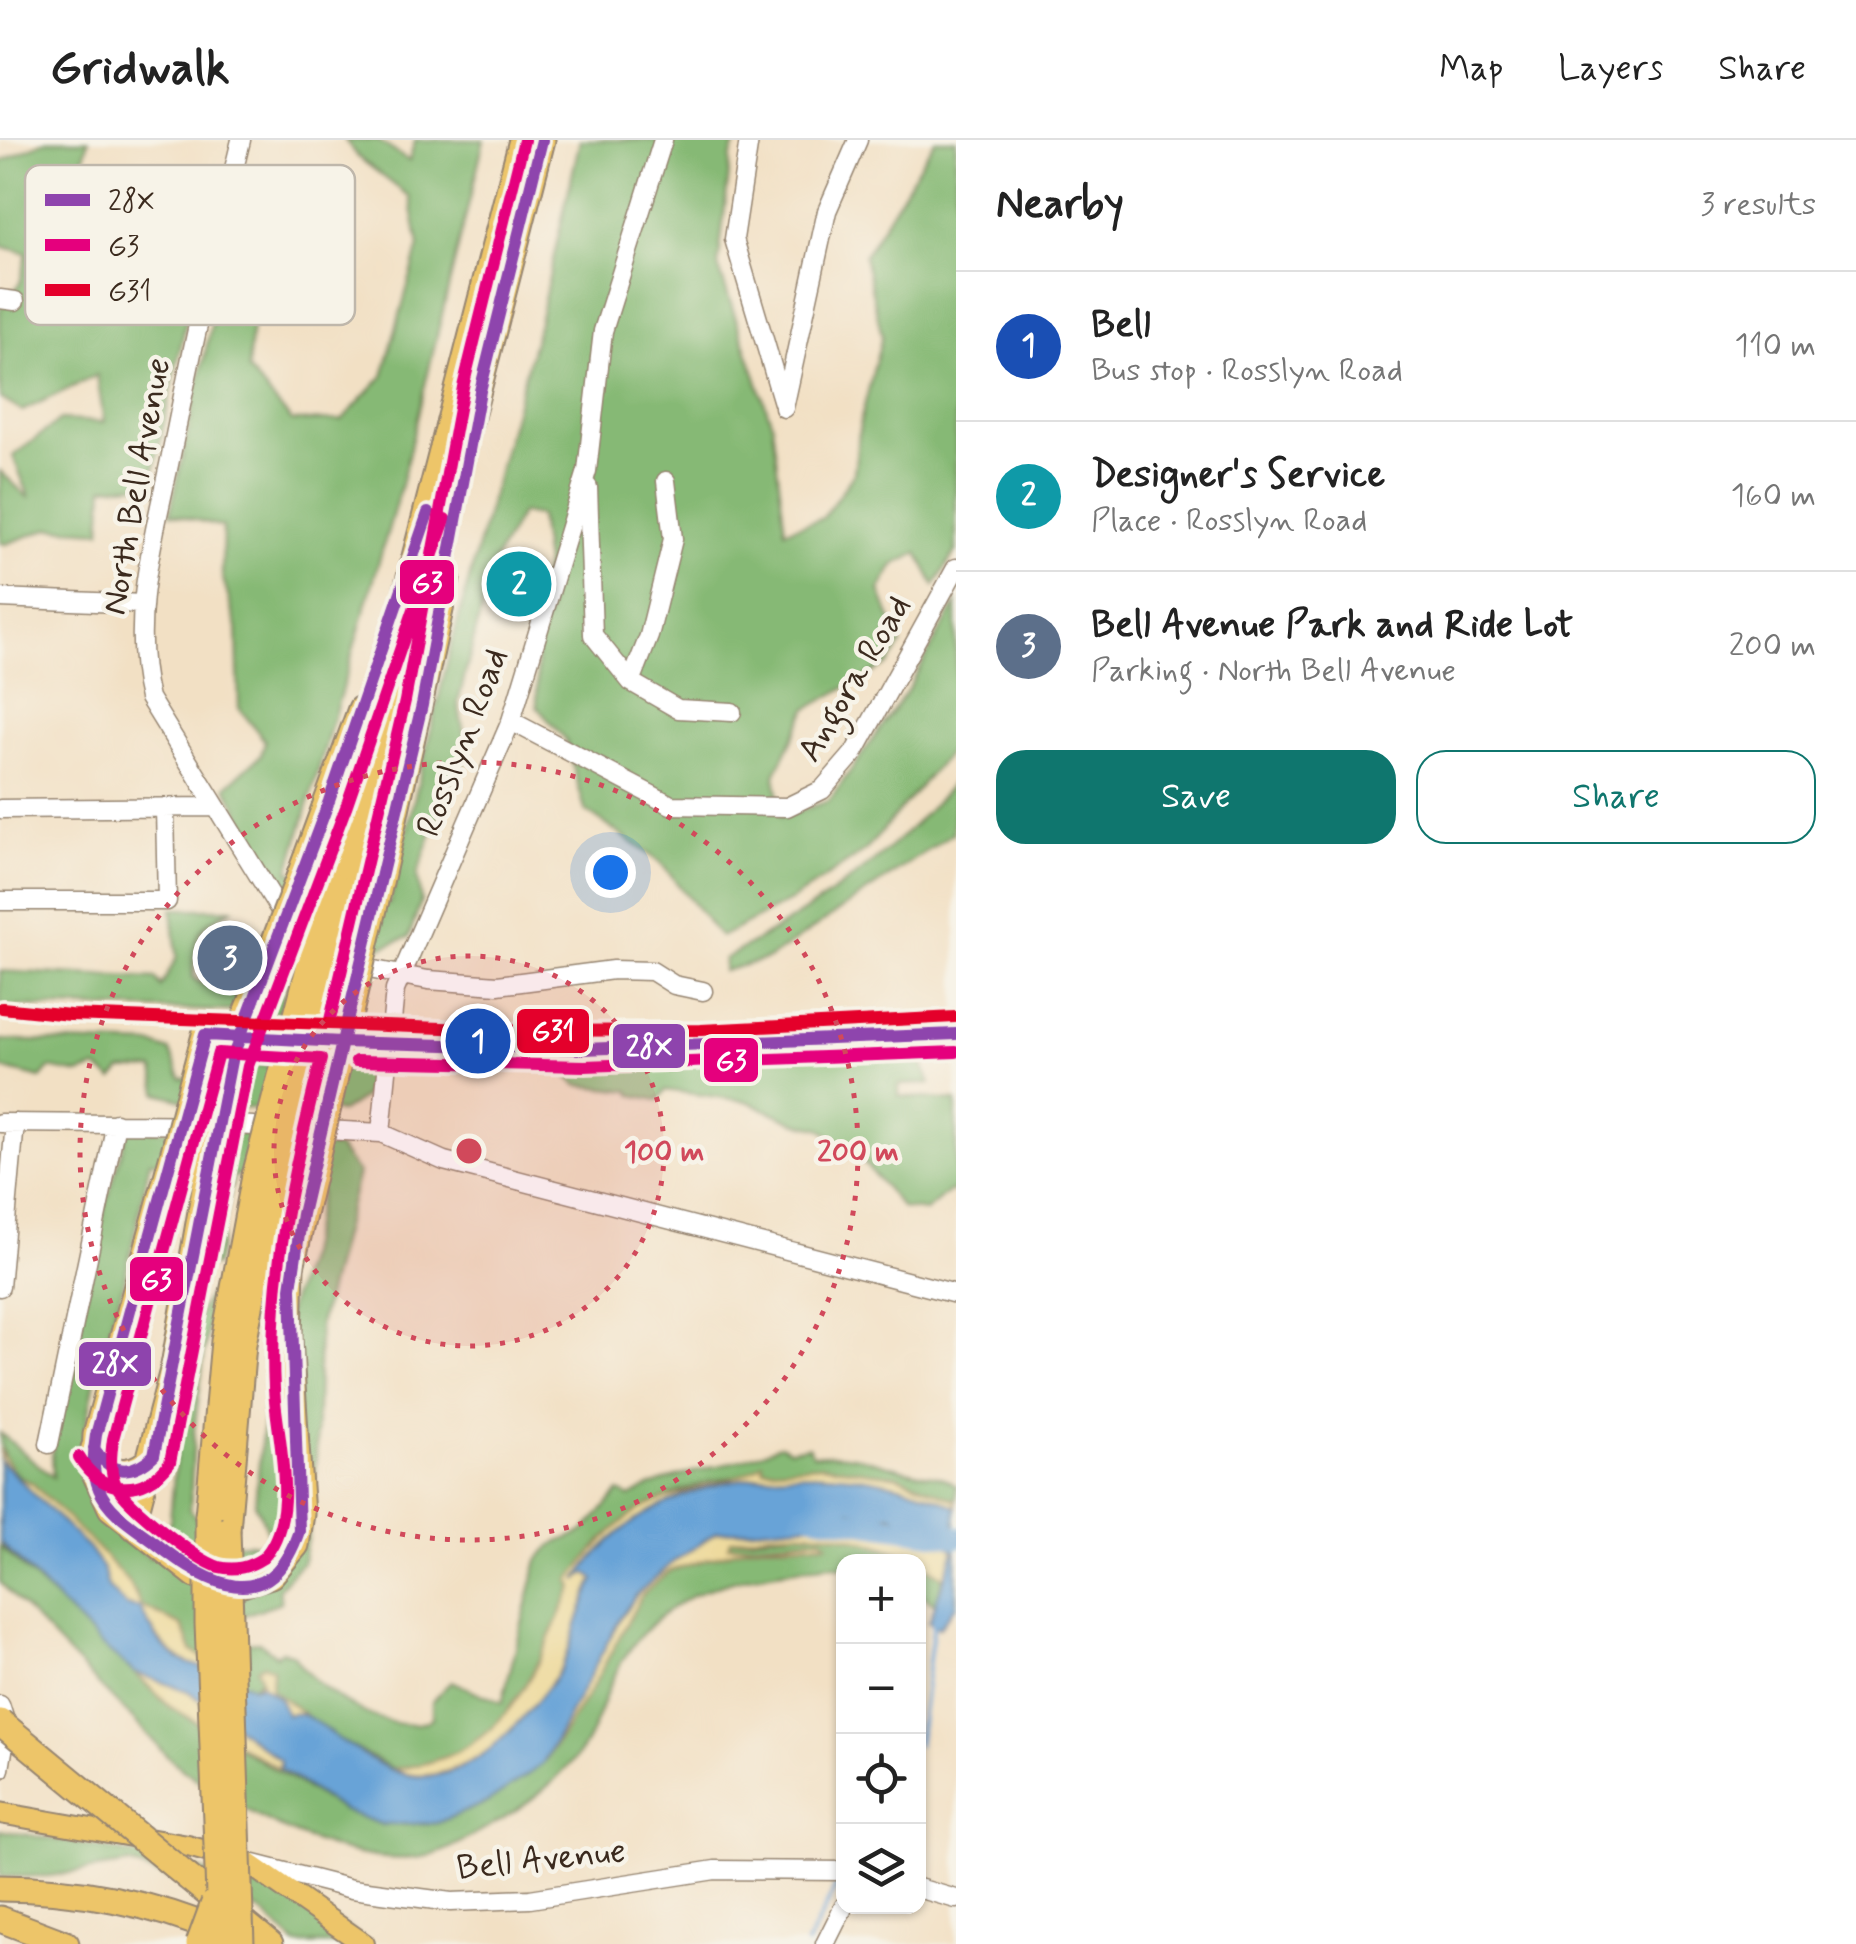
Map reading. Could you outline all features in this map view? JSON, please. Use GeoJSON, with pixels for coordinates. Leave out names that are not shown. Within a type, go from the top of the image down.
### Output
{"type":"FeatureCollection","features":[{"type":"Feature","properties":{"kind":"highway"},"geometry":{"type":"LineString","coordinates":[[221,1944],[218,1523],[265,1178],[521,140]]}},
{"type":"Feature","properties":{"kind":"highway"},"geometry":{"type":"LineString","coordinates":[[340,886],[480,391],[542,140]]}},
{"type":"Feature","properties":{"kind":"highway"},"geometry":{"type":"LineString","coordinates":[[205,1036],[94,1448],[100,1491],[132,1526],[204,1580],[243,1586],[272,1575],[296,1544],[300,1514],[289,1337],[292,1267],[430,666],[480,391]]}},
{"type":"Feature","properties":{"kind":"highway"},"geometry":{"type":"LineString","coordinates":[[132,1526],[154,1455],[235,1048],[418,549]]}},
{"type":"Feature","properties":{"kind":"highway"},"geometry":{"type":"LineString","coordinates":[[94,1448],[103,1464],[118,1473],[134,1471],[154,1455]]}},
{"type":"Feature","properties":{"kind":"highway"},"geometry":{"type":"LineString","coordinates":[[0,1888],[63,1892],[158,1910],[242,1944],[218,1523]]}},
{"type":"Feature","properties":{"kind":"highway"},"geometry":{"type":"LineString","coordinates":[[0,1722],[270,1944]]}},
{"type":"Feature","properties":{"kind":"highway"},"geometry":{"type":"LineString","coordinates":[[199,1944],[218,1884]]}},
{"type":"Feature","properties":{"kind":"highway"},"geometry":{"type":"LineString","coordinates":[[0,1918],[66,1944]]}},
{"type":"Feature","properties":{"kind":"main road"},"geometry":{"type":"LineString","coordinates":[[0,1813],[188,1846],[248,1862],[364,1944]]}},
{"type":"Feature","properties":{"kind":"street","name":"North Bell Avenue"},"geometry":{"type":"LineString","coordinates":[[235,165],[241,140]]}},
{"type":"Feature","properties":{"kind":"street","name":"Rosslyn Road"},"geometry":{"type":"LineString","coordinates":[[380,1133],[387,1038],[400,974],[511,721],[588,471],[603,332],[663,140]]}},
{"type":"Feature","properties":{"kind":"street"},"geometry":{"type":"LineString","coordinates":[[748,140],[734,239],[784,408],[827,210],[858,140]]}},
{"type":"Feature","properties":{"kind":"street","name":"North Bell Avenue"},"geometry":{"type":"LineString","coordinates":[[197,325],[143,604],[141,665],[149,698],[213,807],[294,932],[369,969],[400,974],[498,985],[612,970],[652,971],[674,984],[703,991]]}},
{"type":"Feature","properties":{"kind":"street"},"geometry":{"type":"LineString","coordinates":[[588,471],[593,635],[631,682],[678,709],[732,712]]}},
{"type":"Feature","properties":{"kind":"street"},"geometry":{"type":"LineString","coordinates":[[631,682],[649,636],[673,538],[666,482]]}},
{"type":"Feature","properties":{"kind":"street","name":"Angora Road"},"geometry":{"type":"LineString","coordinates":[[511,721],[671,804],[787,808],[822,790],[854,753],[956,568]]}},
{"type":"Feature","properties":{"kind":"street"},"geometry":{"type":"LineString","coordinates":[[0,598],[143,604]]}},
{"type":"Feature","properties":{"kind":"street"},"geometry":{"type":"LineString","coordinates":[[0,809],[213,807]]}},
{"type":"Feature","properties":{"kind":"street"},"geometry":{"type":"LineString","coordinates":[[0,902],[167,900],[165,808]]}},
{"type":"Feature","properties":{"kind":"street"},"geometry":{"type":"LineString","coordinates":[[0,1287],[7,1123],[116,1123],[380,1133],[434,1158],[956,1294]]}},
{"type":"Feature","properties":{"kind":"street"},"geometry":{"type":"LineString","coordinates":[[49,1444],[116,1123]]}},
{"type":"Feature","properties":{"kind":"street"},"geometry":{"type":"LineString","coordinates":[[0,1705],[7,1726],[0,1769]]}},
{"type":"Feature","properties":{"kind":"street","name":"Bell Avenue"},"geometry":{"type":"LineString","coordinates":[[248,1862],[352,1890],[452,1902],[530,1899],[728,1869],[836,1870]]}},
{"type":"Feature","properties":{"kind":"street"},"geometry":{"type":"LineString","coordinates":[[926,1890],[956,1899]]}},
{"type":"Feature","properties":{"kind":"street"},"geometry":{"type":"LineString","coordinates":[[825,1944],[840,1914]]}},
{"type":"Feature","properties":{"kind":"green space"},"geometry":{"type":"Polygon","coordinates":[[[47,140],[89,140],[81,165],[25,165],[25,252],[0,246],[0,162],[47,140]]]}},
{"type":"Feature","properties":{"kind":"green space"},"geometry":{"type":"Polygon","coordinates":[[[345,140],[377,140],[409,161],[415,140],[484,140],[400,489],[289,871],[389,904],[450,650],[538,326],[580,140],[737,140],[731,156],[718,266],[772,424],[785,530],[823,518],[854,473],[860,423],[882,336],[864,256],[935,140],[956,140],[956,550],[935,586],[918,553],[894,565],[880,590],[901,645],[888,664],[807,709],[775,775],[781,817],[829,801],[907,691],[956,603],[956,744],[865,851],[792,900],[720,937],[660,862],[585,810],[566,740],[537,707],[537,607],[545,563],[539,516],[521,513],[493,563],[458,703],[469,757],[451,780],[417,875],[421,901],[409,937],[379,948],[283,893],[226,787],[261,755],[265,741],[239,708],[237,628],[222,575],[223,527],[170,513],[211,325],[252,325],[248,370],[292,421],[342,420],[383,376],[419,246],[410,197],[358,157],[345,140]]]}},
{"type":"Feature","properties":{"kind":"green space"},"geometry":{"type":"Polygon","coordinates":[[[25,262],[25,325],[185,325],[151,484],[104,487],[101,531],[50,528],[6,544],[0,543],[0,471],[30,499],[13,456],[60,420],[104,422],[97,375],[22,411],[0,398],[0,309],[20,283],[25,262]]]}},
{"type":"Feature","properties":{"kind":"green space"},"geometry":{"type":"Polygon","coordinates":[[[956,779],[953,833],[770,958],[723,971],[724,959],[790,921],[877,859],[956,779]]]}},
{"type":"Feature","properties":{"kind":"green space"},"geometry":{"type":"Polygon","coordinates":[[[172,909],[234,909],[204,928],[195,953],[193,978],[205,985],[285,982],[281,1012],[0,1006],[0,971],[156,979],[161,987],[177,957],[172,909]]]}},
{"type":"Feature","properties":{"kind":"green space"},"geometry":{"type":"Polygon","coordinates":[[[0,1040],[154,1045],[170,1051],[181,1078],[205,1080],[244,1064],[324,1071],[355,1061],[372,1065],[365,1096],[341,1112],[204,1106],[158,1093],[154,1069],[122,1070],[113,1080],[97,1068],[79,1074],[50,1068],[41,1078],[0,1068],[0,1040]]]}},
{"type":"Feature","properties":{"kind":"green space"},"geometry":{"type":"Polygon","coordinates":[[[889,1047],[920,1059],[931,1083],[899,1085],[899,1096],[956,1101],[956,1191],[949,1191],[926,1211],[902,1208],[862,1160],[820,1128],[796,1123],[747,1101],[666,1090],[658,1100],[632,1095],[630,1091],[577,1085],[568,1077],[585,1064],[659,1058],[679,1069],[696,1058],[889,1047]]]}},
{"type":"Feature","properties":{"kind":"green space"},"geometry":{"type":"Polygon","coordinates":[[[128,1130],[244,1132],[338,1148],[358,1173],[319,1325],[315,1494],[303,1561],[279,1588],[281,1602],[222,1623],[245,1643],[259,1642],[276,1655],[282,1651],[294,1655],[335,1696],[377,1718],[417,1724],[432,1718],[432,1702],[451,1681],[502,1703],[538,1560],[552,1545],[583,1532],[619,1492],[630,1497],[669,1479],[744,1459],[780,1444],[789,1449],[808,1446],[813,1455],[856,1456],[943,1478],[956,1485],[956,1500],[899,1476],[821,1465],[763,1469],[762,1464],[743,1475],[705,1483],[662,1499],[622,1523],[593,1551],[534,1670],[502,1718],[458,1752],[429,1763],[394,1769],[336,1738],[271,1689],[272,1669],[252,1687],[192,1651],[182,1626],[141,1606],[130,1584],[8,1463],[0,1433],[53,1477],[52,1452],[103,1215],[128,1130]],[[150,1161],[125,1278],[95,1380],[78,1470],[103,1521],[150,1558],[170,1521],[180,1404],[201,1308],[213,1289],[194,1431],[190,1510],[219,1544],[271,1540],[255,1503],[269,1365],[307,1254],[320,1193],[296,1183],[234,1175],[216,1265],[210,1266],[222,1200],[185,1162],[150,1161]]]}},
{"type":"Feature","properties":{"kind":"green space"},"geometry":{"type":"Polygon","coordinates":[[[812,1530],[847,1536],[903,1554],[836,1554],[836,1566],[735,1580],[679,1603],[654,1621],[633,1645],[614,1676],[586,1743],[549,1785],[512,1813],[453,1847],[432,1855],[400,1858],[331,1847],[296,1834],[199,1781],[163,1752],[0,1582],[0,1546],[169,1706],[344,1811],[383,1825],[437,1823],[488,1802],[590,1691],[642,1594],[669,1571],[753,1545],[825,1543],[821,1538],[727,1546],[731,1540],[812,1530]]]}},
{"type":"Feature","properties":{"kind":"green space"},"geometry":{"type":"Polygon","coordinates":[[[926,1566],[943,1577],[936,1605],[926,1597],[926,1566]]]}},
{"type":"Feature","properties":{"kind":"green space"},"geometry":{"type":"Polygon","coordinates":[[[0,1830],[141,1856],[246,1883],[294,1900],[336,1921],[369,1944],[296,1944],[260,1911],[129,1864],[49,1876],[0,1877],[0,1830]]]}},
{"type":"Feature","properties":{"kind":"sand"},"geometry":{"type":"Polygon","coordinates":[[[0,1451],[17,1477],[0,1460],[0,1451]]]}},
{"type":"Feature","properties":{"kind":"sand"},"geometry":{"type":"Polygon","coordinates":[[[762,1463],[763,1469],[821,1465],[899,1476],[956,1500],[956,1507],[890,1484],[813,1475],[734,1480],[667,1503],[580,1578],[587,1573],[595,1578],[566,1657],[513,1732],[488,1752],[441,1773],[409,1774],[394,1769],[433,1761],[464,1748],[490,1730],[528,1681],[573,1587],[570,1580],[627,1518],[650,1504],[740,1475],[762,1463]]]}},
{"type":"Feature","properties":{"kind":"sand"},"geometry":{"type":"Polygon","coordinates":[[[17,1477],[32,1483],[99,1550],[130,1584],[141,1606],[182,1626],[192,1651],[242,1681],[207,1671],[169,1650],[140,1608],[126,1606],[108,1587],[103,1569],[88,1548],[17,1477]]]}},
{"type":"Feature","properties":{"kind":"sand"},"geometry":{"type":"Polygon","coordinates":[[[850,1510],[877,1518],[890,1514],[956,1541],[956,1598],[940,1589],[943,1577],[926,1567],[926,1554],[899,1554],[863,1541],[812,1532],[731,1540],[728,1546],[821,1538],[827,1543],[753,1545],[669,1571],[642,1595],[590,1691],[543,1764],[621,1617],[637,1594],[672,1563],[716,1532],[836,1522],[850,1510]]]}},
{"type":"Feature","properties":{"kind":"sand"},"geometry":{"type":"Polygon","coordinates":[[[264,1664],[272,1669],[271,1689],[308,1717],[286,1715],[257,1684],[261,1681],[257,1668],[264,1664]]]}},
{"type":"Feature","properties":{"kind":"sand"},"geometry":{"type":"Polygon","coordinates":[[[135,1673],[188,1691],[280,1760],[280,1769],[169,1706],[135,1673]]]}},
{"type":"Feature","properties":{"kind":"water"},"geometry":{"type":"Polygon","coordinates":[[[0,1460],[88,1548],[103,1569],[108,1587],[126,1606],[140,1608],[153,1632],[176,1657],[252,1687],[261,1685],[279,1698],[287,1715],[308,1717],[373,1760],[408,1775],[431,1776],[453,1771],[474,1760],[511,1730],[554,1679],[566,1657],[595,1579],[587,1573],[577,1580],[610,1541],[652,1511],[700,1490],[753,1478],[807,1473],[860,1477],[911,1489],[956,1507],[956,1605],[939,1628],[929,1622],[954,1550],[932,1532],[890,1514],[877,1518],[850,1510],[836,1522],[716,1532],[637,1594],[543,1764],[488,1802],[437,1823],[383,1825],[344,1811],[280,1769],[280,1760],[188,1691],[135,1673],[102,1646],[0,1542],[0,1460]]]}},
{"type":"Feature","properties":{"kind":"waterway"},"geometry":{"type":"LineString","coordinates":[[813,1515],[956,1537]]}},
{"type":"Feature","properties":{"kind":"waterway"},"geometry":{"type":"LineString","coordinates":[[919,1734],[934,1622]]}},
{"type":"Feature","properties":{"kind":"waterway"},"geometry":{"type":"LineString","coordinates":[[807,1944],[836,1887]]}},
{"type":"Feature","properties":{"kind":"transit line","name":"G3"},"geometry":{"type":"LineString","coordinates":[[329,1024],[405,701],[463,387],[524,140]]}},
{"type":"Feature","properties":{"kind":"transit line","name":"28X"},"geometry":{"type":"LineString","coordinates":[[342,1042],[422,705],[480,391],[542,140]]}},
{"type":"Feature","properties":{"kind":"transit line","name":"28X"},"geometry":{"type":"LineString","coordinates":[[94,1448],[107,1463],[122,1470],[138,1467],[154,1455],[231,1061],[329,801],[428,513]]}},
{"type":"Feature","properties":{"kind":"transit line","name":"G3"},"geometry":{"type":"LineString","coordinates":[[79,1457],[99,1479],[123,1487],[148,1482],[170,1462],[248,1066],[346,807],[445,519]]}},
{"type":"Feature","properties":{"kind":"transit line","name":"G31"},"geometry":{"type":"LineString","coordinates":[[2,1008],[70,1015],[527,1031],[701,1030],[955,1017]]}},
{"type":"Feature","properties":{"kind":"transit line","name":"28X"},"geometry":{"type":"LineString","coordinates":[[342,1042],[584,1049],[956,1034]]}},
{"type":"Feature","properties":{"kind":"transit line","name":"28X"},"geometry":{"type":"LineString","coordinates":[[205,1035],[342,1042],[302,1214],[291,1288],[299,1531],[286,1559],[271,1576],[254,1585],[235,1586],[215,1580],[174,1557],[109,1505],[99,1489],[94,1469],[96,1435],[205,1035]]}},
{"type":"Feature","properties":{"kind":"transit line","name":"G3"},"geometry":{"type":"LineString","coordinates":[[356,1061],[585,1066],[956,1052]]}},
{"type":"Feature","properties":{"kind":"transit line","name":"G3"},"geometry":{"type":"LineString","coordinates":[[218,1053],[321,1059],[285,1222],[275,1305],[274,1389],[284,1477],[281,1522],[275,1541],[263,1558],[231,1569],[208,1562],[148,1518],[116,1485],[111,1462],[113,1439],[218,1053]]}},
{"type":"Feature","properties":{"kind":"place","name":"Designer's Service"},"geometry":{"type":"Point","coordinates":[519,584]}},
{"type":"Feature","properties":{"kind":"place","name":"Bell Avenue Park and Ride Lot"},"geometry":{"type":"Point","coordinates":[230,958]}},
{"type":"Feature","properties":{"kind":"place","name":"Bell"},"geometry":{"type":"Point","coordinates":[478,1041]}}]}
